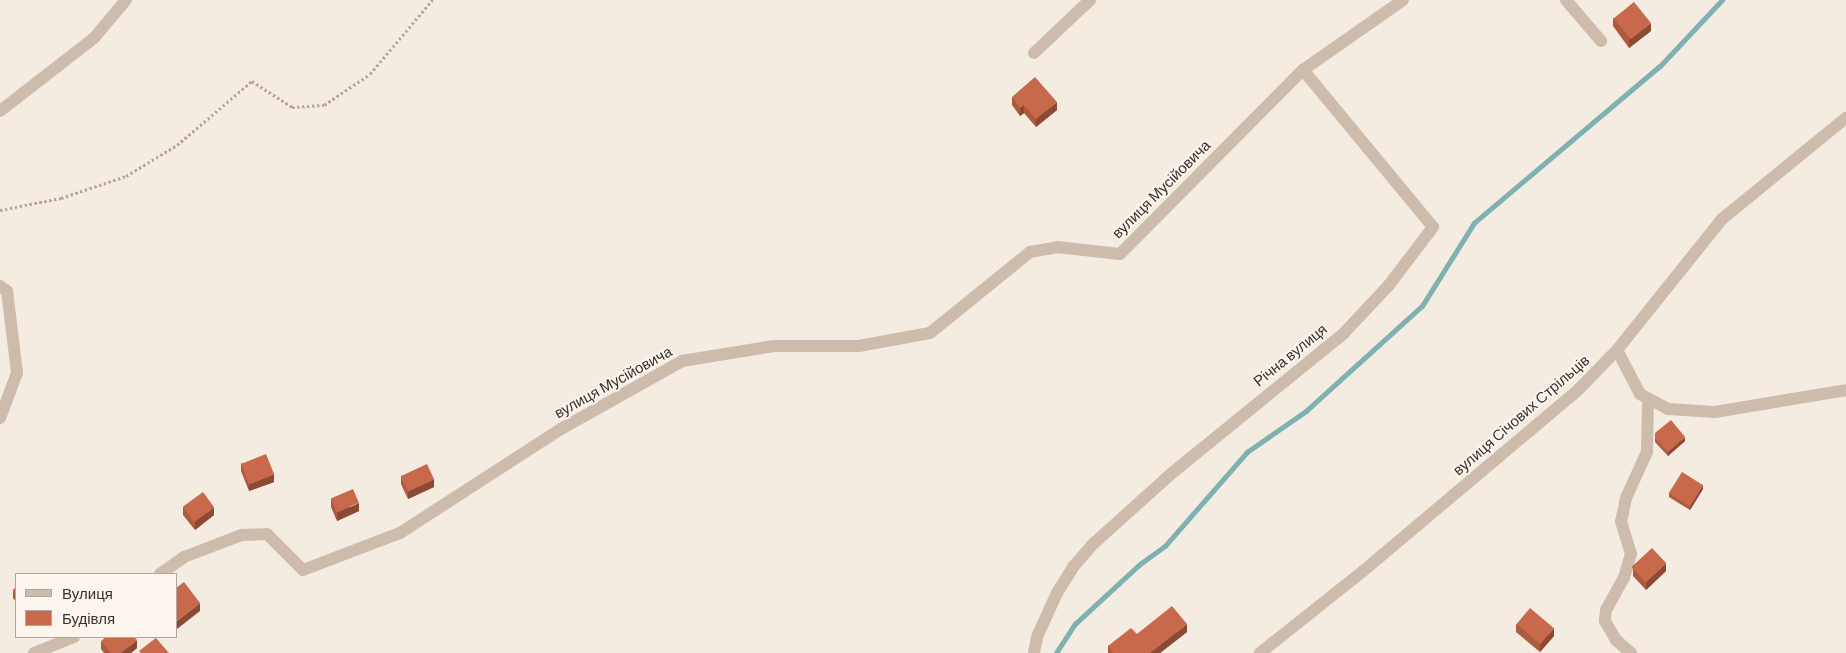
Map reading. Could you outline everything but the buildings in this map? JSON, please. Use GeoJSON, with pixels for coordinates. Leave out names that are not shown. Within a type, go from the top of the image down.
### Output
{"type":"FeatureCollection","features":[{"type":"Feature","properties":{"kind":"street"},"geometry":{"type":"LineString","coordinates":[[0,111],[94,38],[126,0]]}},
{"type":"Feature","properties":{"kind":"street"},"geometry":{"type":"LineString","coordinates":[[1034,53],[1090,0]]}},
{"type":"Feature","properties":{"kind":"street","name":"вулиця Мусійовича"},"geometry":{"type":"LineString","coordinates":[[161,573],[184,557],[242,536],[267,534],[303,570],[400,533],[561,429],[682,361],[774,346],[859,346],[930,333],[1030,252],[1058,247],[1120,254],[1303,70],[1403,0]]}},
{"type":"Feature","properties":{"kind":"street"},"geometry":{"type":"LineString","coordinates":[[1566,0],[1602,41]]}},
{"type":"Feature","properties":{"kind":"street","name":"Річна вулиця"},"geometry":{"type":"LineString","coordinates":[[1034,653],[1037,637],[1057,594],[1072,567],[1092,545],[1172,473],[1344,333],[1389,285],[1433,227],[1303,70]]}},
{"type":"Feature","properties":{"kind":"street","name":"вулиця Січових Стрільців"},"geometry":{"type":"LineString","coordinates":[[1260,653],[1484,471],[1578,390],[1617,350],[1722,219],[1846,118]]}},
{"type":"Feature","properties":{"kind":"street"},"geometry":{"type":"LineString","coordinates":[[0,286],[7,291],[17,373],[0,418]]}},
{"type":"Feature","properties":{"kind":"street"},"geometry":{"type":"LineString","coordinates":[[1617,350],[1628,376],[1648,401],[1668,409],[1715,412],[1846,390]]}},
{"type":"Feature","properties":{"kind":"street"},"geometry":{"type":"LineString","coordinates":[[1631,653],[1616,640],[1605,621],[1606,610],[1624,578],[1631,554],[1620,522],[1626,498],[1647,452],[1648,401]]}},
{"type":"Feature","properties":{"kind":"street"},"geometry":{"type":"LineString","coordinates":[[34,653],[72,638]]}},
{"type":"Feature","properties":{"kind":"path"},"geometry":{"type":"LineString","coordinates":[[0,210],[61,198],[126,176],[177,145],[252,81],[292,107],[324,105],[370,74],[432,0]]}},
{"type":"Feature","properties":{"kind":"waterway"},"geometry":{"type":"LineString","coordinates":[[1056,653],[1075,624],[1140,564],[1165,546],[1247,452],[1306,411],[1422,306],[1474,223],[1660,66],[1722,0]]}}]}
